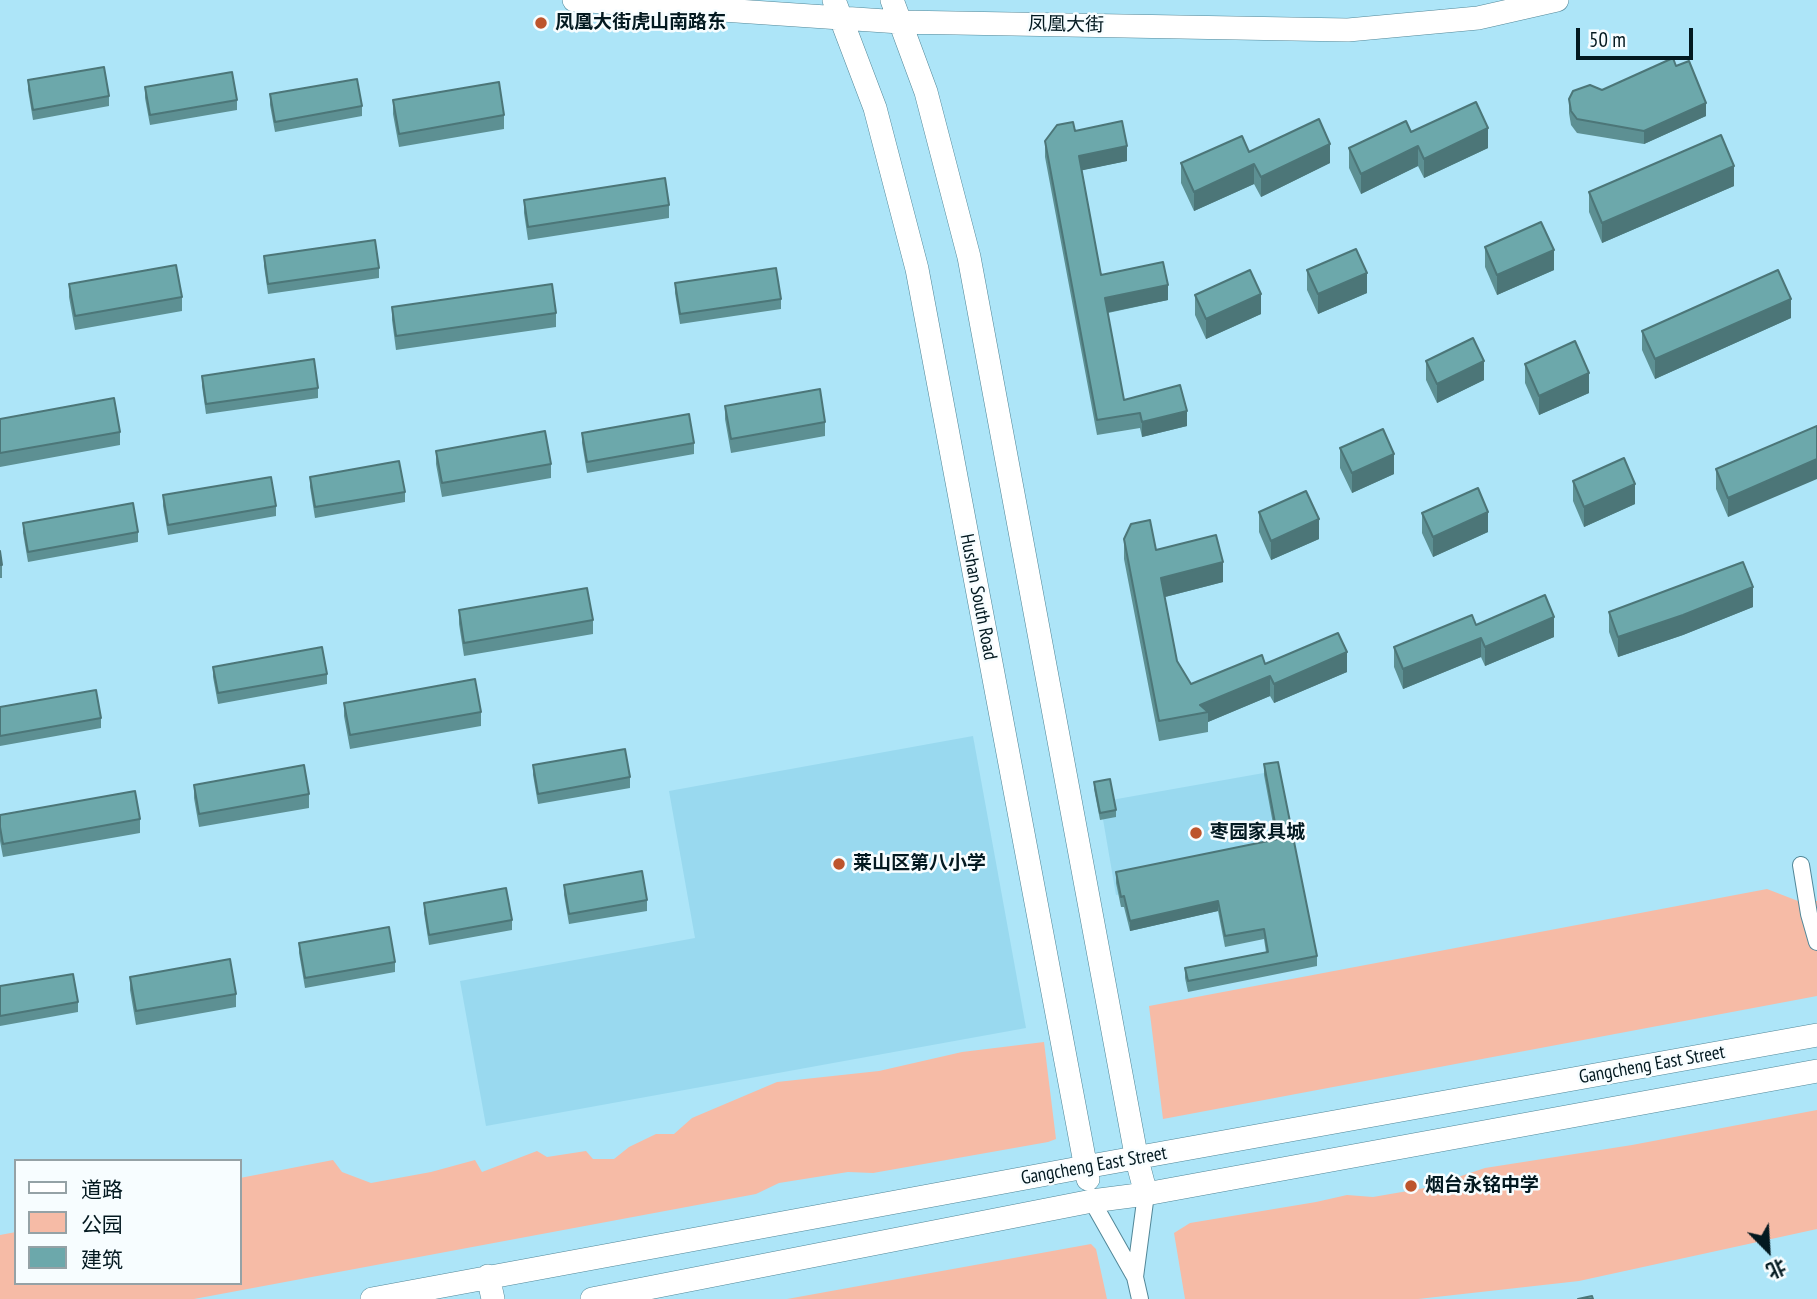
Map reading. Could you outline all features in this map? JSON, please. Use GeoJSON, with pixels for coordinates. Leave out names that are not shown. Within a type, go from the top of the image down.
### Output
{"type":"FeatureCollection","features":[{"type":"Feature","properties":{"kind":"main road","name":"凤凰大街"},"geometry":{"type":"LineString","coordinates":[[574,0],[838,9],[900,22],[1348,30],[1478,18],[1557,0]]}},
{"type":"Feature","properties":{"kind":"main road"},"geometry":{"type":"LineString","coordinates":[[892,0],[926,92],[969,257],[1137,1160],[1146,1194]]}},
{"type":"Feature","properties":{"kind":"main road","name":"Hushan South Road"},"geometry":{"type":"LineString","coordinates":[[838,9],[875,108],[916,269],[1092,1201]]}},
{"type":"Feature","properties":{"kind":"main road","name":"Gangcheng East Street"},"geometry":{"type":"LineString","coordinates":[[372,1299],[491,1288],[1085,1167],[1137,1160],[1817,1035]]}},
{"type":"Feature","properties":{"kind":"main road","name":"Gangcheng East Street"},"geometry":{"type":"LineString","coordinates":[[592,1299],[627,1295],[1092,1201],[1146,1194],[1817,1071]]}},
{"type":"Feature","properties":{"kind":"street"},"geometry":{"type":"LineString","coordinates":[[1801,865],[1809,914],[1817,942]]}},
{"type":"Feature","properties":{"kind":"street"},"geometry":{"type":"LineString","coordinates":[[1135,1277],[1146,1194]]}},
{"type":"Feature","properties":{"kind":"street"},"geometry":{"type":"LineString","coordinates":[[1092,1201],[1135,1277],[1140,1299]]}},
{"type":"Feature","properties":{"kind":"shaded area","name":"莱山区第八小学"},"geometry":{"type":"Polygon","coordinates":[[[973,736],[1026,1028],[486,1126],[460,981],[695,938],[669,791],[973,736]]]}},
{"type":"Feature","properties":{"kind":"shaded area","name":"枣园家具城"},"geometry":{"type":"Polygon","coordinates":[[[1275,771],[1291,864],[1116,895],[1100,802],[1275,771]]]}},
{"type":"Feature","properties":{"kind":"green space"},"geometry":{"type":"Polygon","coordinates":[[[1767,889],[1798,901],[1817,901],[1817,996],[1163,1119],[1149,1006],[1767,889]]]}},
{"type":"Feature","properties":{"kind":"green space"},"geometry":{"type":"Polygon","coordinates":[[[1044,1042],[1056,1139],[873,1173],[848,1172],[779,1183],[756,1194],[194,1299],[0,1299],[0,1235],[14,1232],[14,1285],[242,1285],[242,1178],[333,1160],[342,1172],[371,1183],[431,1172],[475,1160],[482,1172],[537,1151],[547,1157],[586,1151],[593,1159],[614,1159],[629,1147],[656,1134],[674,1134],[692,1118],[777,1082],[879,1071],[962,1052],[1044,1042]]]}},
{"type":"Feature","properties":{"kind":"green space"},"geometry":{"type":"Polygon","coordinates":[[[1817,1110],[1817,1229],[1579,1281],[1418,1299],[1185,1299],[1174,1233],[1190,1223],[1347,1195],[1373,1197],[1425,1188],[1485,1168],[1632,1145],[1817,1110]]]}},
{"type":"Feature","properties":{"kind":"green space"},"geometry":{"type":"Polygon","coordinates":[[[1091,1244],[1096,1249],[1107,1299],[787,1299],[1091,1244]]]}},
{"type":"Feature","properties":{"kind":"building"},"geometry":{"type":"Polygon","coordinates":[[[1673,58],[1676,66],[1689,61],[1706,103],[1644,131],[1577,119],[1571,111],[1569,99],[1573,91],[1590,85],[1602,90],[1673,58]]]}},
{"type":"Feature","properties":{"kind":"building"},"geometry":{"type":"Polygon","coordinates":[[[104,67],[109,96],[33,110],[28,80],[104,67]]]}},
{"type":"Feature","properties":{"kind":"building"},"geometry":{"type":"Polygon","coordinates":[[[232,72],[237,100],[150,115],[145,87],[232,72]]]}},
{"type":"Feature","properties":{"kind":"building"},"geometry":{"type":"Polygon","coordinates":[[[357,79],[362,106],[275,122],[270,94],[357,79]]]}},
{"type":"Feature","properties":{"kind":"building"},"geometry":{"type":"Polygon","coordinates":[[[499,82],[504,115],[399,134],[393,100],[499,82]]]}},
{"type":"Feature","properties":{"kind":"building"},"geometry":{"type":"Polygon","coordinates":[[[1476,102],[1488,128],[1424,159],[1418,146],[1361,174],[1349,148],[1406,121],[1411,132],[1476,102]]]}},
{"type":"Feature","properties":{"kind":"building"},"geometry":{"type":"Polygon","coordinates":[[[1319,119],[1330,144],[1261,177],[1254,164],[1194,192],[1181,163],[1242,136],[1249,152],[1319,119]]]}},
{"type":"Feature","properties":{"kind":"building"},"geometry":{"type":"Polygon","coordinates":[[[1122,121],[1127,146],[1079,156],[1101,275],[1163,262],[1168,285],[1105,298],[1124,400],[1180,385],[1187,411],[1142,422],[1140,413],[1097,420],[1045,141],[1057,125],[1073,122],[1075,131],[1122,121]]]}},
{"type":"Feature","properties":{"kind":"building"},"geometry":{"type":"Polygon","coordinates":[[[1721,135],[1734,166],[1602,223],[1589,192],[1721,135]]]}},
{"type":"Feature","properties":{"kind":"building"},"geometry":{"type":"Polygon","coordinates":[[[665,178],[669,205],[528,227],[524,200],[665,178]]]}},
{"type":"Feature","properties":{"kind":"building"},"geometry":{"type":"Polygon","coordinates":[[[1541,222],[1554,250],[1497,275],[1485,247],[1541,222]]]}},
{"type":"Feature","properties":{"kind":"building"},"geometry":{"type":"Polygon","coordinates":[[[375,240],[379,268],[268,284],[264,256],[375,240]]]}},
{"type":"Feature","properties":{"kind":"building"},"geometry":{"type":"Polygon","coordinates":[[[1356,249],[1367,273],[1318,294],[1307,270],[1356,249]]]}},
{"type":"Feature","properties":{"kind":"building"},"geometry":{"type":"Polygon","coordinates":[[[176,265],[182,297],[75,316],[69,284],[176,265]]]}},
{"type":"Feature","properties":{"kind":"building"},"geometry":{"type":"Polygon","coordinates":[[[776,268],[781,299],[680,314],[675,283],[776,268]]]}},
{"type":"Feature","properties":{"kind":"building"},"geometry":{"type":"Polygon","coordinates":[[[1250,270],[1261,294],[1206,319],[1195,295],[1250,270]]]}},
{"type":"Feature","properties":{"kind":"building"},"geometry":{"type":"Polygon","coordinates":[[[1778,270],[1791,299],[1655,359],[1642,331],[1778,270]]]}},
{"type":"Feature","properties":{"kind":"building"},"geometry":{"type":"Polygon","coordinates":[[[552,284],[556,313],[396,336],[392,307],[552,284]]]}},
{"type":"Feature","properties":{"kind":"building"},"geometry":{"type":"Polygon","coordinates":[[[1473,338],[1484,361],[1437,384],[1426,361],[1473,338]]]}},
{"type":"Feature","properties":{"kind":"building"},"geometry":{"type":"Polygon","coordinates":[[[1575,341],[1589,373],[1539,396],[1525,364],[1575,341]]]}},
{"type":"Feature","properties":{"kind":"building"},"geometry":{"type":"Polygon","coordinates":[[[314,359],[318,388],[206,404],[202,376],[314,359]]]}},
{"type":"Feature","properties":{"kind":"building"},"geometry":{"type":"Polygon","coordinates":[[[820,389],[825,422],[731,439],[725,406],[820,389]]]}},
{"type":"Feature","properties":{"kind":"building"},"geometry":{"type":"Polygon","coordinates":[[[114,398],[120,432],[0,453],[0,419],[114,398]]]}},
{"type":"Feature","properties":{"kind":"building"},"geometry":{"type":"Polygon","coordinates":[[[689,414],[694,443],[587,462],[582,433],[689,414]]]}},
{"type":"Feature","properties":{"kind":"building"},"geometry":{"type":"Polygon","coordinates":[[[1817,426],[1817,459],[1728,498],[1716,469],[1817,426]]]}},
{"type":"Feature","properties":{"kind":"building"},"geometry":{"type":"Polygon","coordinates":[[[1383,429],[1394,454],[1352,473],[1340,448],[1383,429]]]}},
{"type":"Feature","properties":{"kind":"building"},"geometry":{"type":"Polygon","coordinates":[[[545,431],[551,464],[442,483],[436,451],[545,431]]]}},
{"type":"Feature","properties":{"kind":"building"},"geometry":{"type":"Polygon","coordinates":[[[1624,458],[1635,484],[1584,507],[1573,481],[1624,458]]]}},
{"type":"Feature","properties":{"kind":"building"},"geometry":{"type":"Polygon","coordinates":[[[399,461],[405,492],[315,507],[310,477],[399,461]]]}},
{"type":"Feature","properties":{"kind":"building"},"geometry":{"type":"Polygon","coordinates":[[[271,477],[276,506],[168,525],[163,495],[271,477]]]}},
{"type":"Feature","properties":{"kind":"building"},"geometry":{"type":"Polygon","coordinates":[[[1478,488],[1488,512],[1433,537],[1422,513],[1478,488]]]}},
{"type":"Feature","properties":{"kind":"building"},"geometry":{"type":"Polygon","coordinates":[[[1306,491],[1319,519],[1271,541],[1259,512],[1306,491]]]}},
{"type":"Feature","properties":{"kind":"building"},"geometry":{"type":"Polygon","coordinates":[[[133,503],[138,532],[28,552],[23,523],[133,503]]]}},
{"type":"Feature","properties":{"kind":"building"},"geometry":{"type":"Polygon","coordinates":[[[1150,520],[1156,550],[1216,535],[1223,562],[1161,578],[1177,661],[1191,684],[1262,655],[1265,664],[1338,633],[1347,652],[1274,684],[1270,676],[1200,705],[1208,712],[1159,721],[1124,539],[1131,524],[1150,520]]]}},
{"type":"Feature","properties":{"kind":"building"},"geometry":{"type":"Polygon","coordinates":[[[1743,562],[1753,587],[1618,637],[1609,612],[1743,562]]]}},
{"type":"Feature","properties":{"kind":"building"},"geometry":{"type":"Polygon","coordinates":[[[587,588],[593,620],[464,643],[459,610],[587,588]]]}},
{"type":"Feature","properties":{"kind":"building"},"geometry":{"type":"Polygon","coordinates":[[[1545,595],[1554,617],[1485,647],[1481,638],[1403,669],[1394,647],[1472,615],[1476,625],[1545,595]]]}},
{"type":"Feature","properties":{"kind":"building"},"geometry":{"type":"Polygon","coordinates":[[[322,647],[327,674],[218,693],[213,667],[322,647]]]}},
{"type":"Feature","properties":{"kind":"building"},"geometry":{"type":"Polygon","coordinates":[[[475,679],[481,712],[350,735],[344,703],[475,679]]]}},
{"type":"Feature","properties":{"kind":"building"},"geometry":{"type":"Polygon","coordinates":[[[96,690],[101,718],[0,736],[0,707],[96,690]]]}},
{"type":"Feature","properties":{"kind":"building"},"geometry":{"type":"Polygon","coordinates":[[[625,749],[630,777],[538,794],[533,765],[625,749]]]}},
{"type":"Feature","properties":{"kind":"building"},"geometry":{"type":"Polygon","coordinates":[[[1278,762],[1317,956],[1188,981],[1185,968],[1268,952],[1264,929],[1225,936],[1218,901],[1130,921],[1116,872],[1278,839],[1264,764],[1278,762]]]}},
{"type":"Feature","properties":{"kind":"building"},"geometry":{"type":"Polygon","coordinates":[[[304,765],[309,794],[199,814],[194,785],[304,765]]]}},
{"type":"Feature","properties":{"kind":"building"},"geometry":{"type":"Polygon","coordinates":[[[1110,779],[1116,810],[1100,813],[1094,782],[1110,779]]]}},
{"type":"Feature","properties":{"kind":"building"},"geometry":{"type":"Polygon","coordinates":[[[135,791],[140,819],[3,844],[0,815],[135,791]]]}},
{"type":"Feature","properties":{"kind":"building"},"geometry":{"type":"Polygon","coordinates":[[[642,871],[647,900],[569,914],[564,885],[642,871]]]}},
{"type":"Feature","properties":{"kind":"building"},"geometry":{"type":"Polygon","coordinates":[[[506,888],[512,920],[429,935],[424,903],[506,888]]]}},
{"type":"Feature","properties":{"kind":"building"},"geometry":{"type":"Polygon","coordinates":[[[389,927],[395,962],[305,978],[299,943],[389,927]]]}},
{"type":"Feature","properties":{"kind":"building"},"geometry":{"type":"Polygon","coordinates":[[[230,959],[236,994],[136,1011],[130,977],[230,959]]]}},
{"type":"Feature","properties":{"kind":"building"},"geometry":{"type":"Polygon","coordinates":[[[73,974],[78,1002],[0,1016],[0,986],[73,974]]]}},
{"type":"Feature","properties":{"kind":"place","name":"凤凰大街虎山南路东"},"geometry":{"type":"Point","coordinates":[541,23]}},
{"type":"Feature","properties":{"kind":"place","name":"枣园家具城"},"geometry":{"type":"Point","coordinates":[1196,833]}},
{"type":"Feature","properties":{"kind":"place","name":"莱山区第八小学"},"geometry":{"type":"Point","coordinates":[839,864]}},
{"type":"Feature","properties":{"kind":"place","name":"烟台永铭中学"},"geometry":{"type":"Point","coordinates":[1411,1186]}}]}
